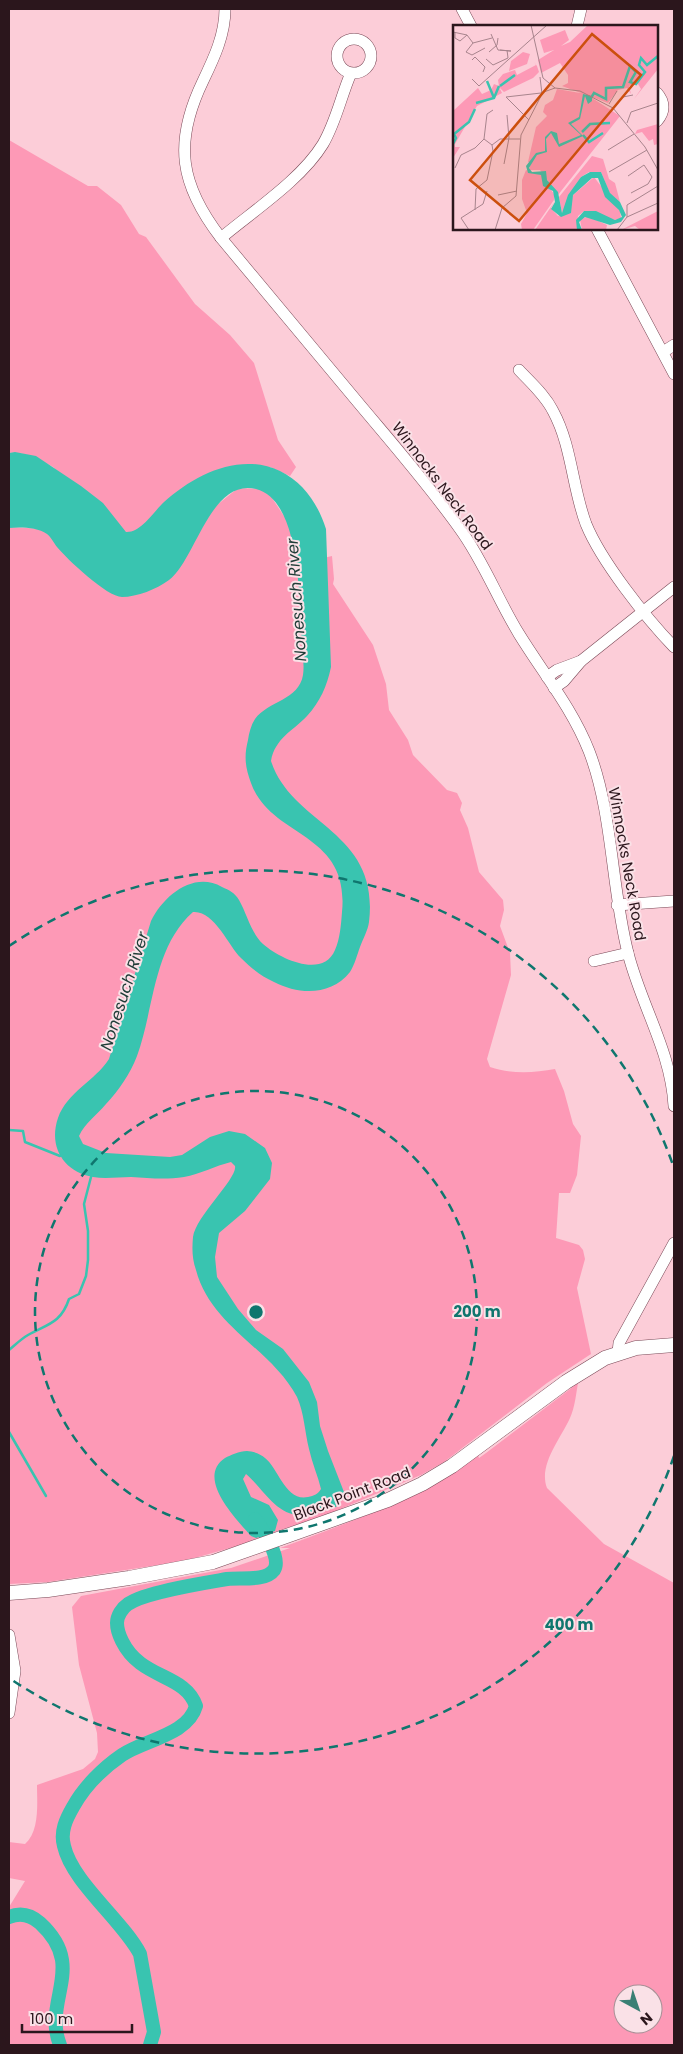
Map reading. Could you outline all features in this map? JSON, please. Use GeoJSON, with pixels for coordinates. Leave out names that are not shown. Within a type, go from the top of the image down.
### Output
{"type":"FeatureCollection","features":[{"type":"Feature","properties":{"kind":"main road","name":"Black Point Road"},"geometry":{"type":"LineString","coordinates":[[9,1593],[48,1590],[213,1562],[388,1500],[422,1484],[477,1448],[581,1372],[618,1352],[647,1346],[674,1344]]}},
{"type":"Feature","properties":{"kind":"street","name":"Winnocks Neck Road"},"geometry":{"type":"LineString","coordinates":[[225,9],[220,42],[190,110],[183,145],[185,170],[192,191],[202,211],[221,238],[390,441],[459,528],[482,564],[519,634],[581,732],[594,766],[601,796],[617,905],[628,953],[639,990],[667,1060],[674,1106]]}},
{"type":"Feature","properties":{"kind":"street"},"geometry":{"type":"LineString","coordinates":[[462,9],[470,25]]}},
{"type":"Feature","properties":{"kind":"street"},"geometry":{"type":"LineString","coordinates":[[577,25],[580,9]]}},
{"type":"Feature","properties":{"kind":"street"},"geometry":{"type":"LineString","coordinates":[[221,238],[314,157],[331,130],[351,73]]}},
{"type":"Feature","properties":{"kind":"street"},"geometry":{"type":"LineString","coordinates":[[658,94],[662,99],[664,108],[658,119]]}},
{"type":"Feature","properties":{"kind":"street"},"geometry":{"type":"LineString","coordinates":[[598,230],[674,374]]}},
{"type":"Feature","properties":{"kind":"street"},"geometry":{"type":"LineString","coordinates":[[663,352],[674,345]]}},
{"type":"Feature","properties":{"kind":"street"},"geometry":{"type":"LineString","coordinates":[[519,370],[546,399],[554,412],[565,442],[577,494],[590,533],[643,612],[674,647]]}},
{"type":"Feature","properties":{"kind":"street"},"geometry":{"type":"LineString","coordinates":[[554,688],[564,681],[580,661],[674,587]]}},
{"type":"Feature","properties":{"kind":"street"},"geometry":{"type":"LineString","coordinates":[[547,677],[557,670],[580,661]]}},
{"type":"Feature","properties":{"kind":"street"},"geometry":{"type":"LineString","coordinates":[[617,905],[674,901]]}},
{"type":"Feature","properties":{"kind":"street"},"geometry":{"type":"LineString","coordinates":[[594,960],[628,953]]}},
{"type":"Feature","properties":{"kind":"street"},"geometry":{"type":"LineString","coordinates":[[618,1352],[619,1343],[674,1243]]}},
{"type":"Feature","properties":{"kind":"street"},"geometry":{"type":"LineString","coordinates":[[9,1635],[15,1671],[9,1713]]}},
{"type":"Feature","properties":{"kind":"shaded area"},"geometry":{"type":"Polygon","coordinates":[[[9,140],[88,186],[97,186],[121,205],[139,234],[146,237],[195,304],[230,335],[254,363],[278,440],[296,467],[290,476],[270,467],[131,537],[53,467],[26,455],[9,453],[9,140]]]}},
{"type":"Feature","properties":{"kind":"shaded area"},"geometry":{"type":"Polygon","coordinates":[[[15,452],[36,456],[81,486],[103,503],[126,532],[137,529],[176,492],[204,475],[234,465],[249,464],[265,466],[289,476],[309,495],[319,511],[326,529],[331,667],[325,687],[316,705],[280,741],[276,746],[271,761],[282,783],[297,801],[332,831],[348,848],[361,867],[369,891],[369,922],[355,963],[350,972],[334,986],[314,991],[304,991],[284,986],[252,968],[236,952],[214,922],[201,913],[193,912],[180,926],[162,961],[143,1038],[131,1069],[124,1082],[79,1136],[83,1144],[106,1153],[170,1157],[182,1155],[210,1137],[229,1131],[245,1134],[265,1148],[272,1163],[270,1179],[245,1211],[219,1233],[215,1257],[217,1277],[238,1309],[256,1330],[283,1349],[309,1382],[317,1402],[320,1426],[344,1492],[336,1507],[306,1515],[293,1514],[277,1506],[246,1474],[243,1479],[251,1497],[269,1505],[278,1520],[275,1531],[256,1538],[251,1536],[229,1510],[216,1487],[214,1476],[217,1466],[225,1458],[235,1453],[254,1452],[270,1463],[283,1483],[294,1494],[300,1497],[310,1497],[321,1489],[310,1454],[303,1416],[297,1397],[272,1364],[214,1307],[204,1290],[195,1266],[192,1245],[196,1228],[208,1208],[230,1179],[235,1166],[231,1162],[196,1174],[177,1178],[93,1177],[74,1170],[67,1164],[57,1148],[55,1129],[62,1109],[68,1101],[109,1059],[151,921],[164,902],[181,888],[201,882],[211,883],[232,892],[239,900],[259,940],[270,950],[290,960],[311,965],[321,963],[329,959],[335,950],[341,927],[342,912],[341,885],[334,866],[322,850],[275,815],[261,801],[247,772],[246,751],[251,726],[255,719],[267,708],[296,690],[303,675],[304,665],[299,596],[294,551],[289,530],[281,511],[270,497],[256,489],[240,489],[227,496],[215,508],[188,556],[179,570],[169,580],[140,594],[128,597],[115,595],[97,584],[78,568],[62,553],[47,534],[33,529],[9,528],[9,453],[15,452]]]}},
{"type":"Feature","properties":{"kind":"shaded area"},"geometry":{"type":"Polygon","coordinates":[[[238,488],[266,489],[290,525],[298,564],[332,556],[333,584],[373,645],[386,684],[389,710],[408,740],[413,755],[447,790],[457,793],[462,803],[460,810],[468,828],[479,872],[503,900],[504,910],[500,926],[510,953],[511,975],[487,1059],[490,1067],[506,1071],[530,1072],[555,1069],[564,1091],[573,1124],[581,1136],[577,1175],[570,1193],[559,1193],[556,1238],[579,1245],[583,1250],[585,1259],[577,1288],[591,1354],[547,1383],[444,1462],[421,1475],[319,1518],[280,1530],[248,1543],[184,1561],[48,1582],[9,1584],[9,527],[45,529],[69,553],[212,509],[238,488]]]}},
{"type":"Feature","properties":{"kind":"shaded area"},"geometry":{"type":"Polygon","coordinates":[[[578,1383],[572,1414],[548,1461],[545,1479],[547,1488],[604,1544],[674,1583],[674,2045],[9,2045],[9,1907],[25,1881],[9,1878],[9,1842],[25,1844],[33,1832],[37,1816],[37,1785],[83,1769],[95,1759],[98,1752],[97,1733],[79,1665],[72,1607],[81,1596],[231,1568],[290,1548],[280,1548],[358,1519],[407,1497],[431,1485],[478,1455],[479,1458],[578,1383]]]}},
{"type":"Feature","properties":{"kind":"waterway"},"geometry":{"type":"LineString","coordinates":[[9,1130],[23,1131],[25,1142],[60,1156]]}},
{"type":"Feature","properties":{"kind":"waterway"},"geometry":{"type":"LineString","coordinates":[[9,1350],[25,1337],[53,1322],[62,1313],[69,1299],[79,1294],[86,1276],[88,1260],[88,1231],[84,1204],[91,1177]]}},
{"type":"Feature","properties":{"kind":"waterway"},"geometry":{"type":"LineString","coordinates":[[9,1432],[46,1496]]}},
{"type":"Feature","properties":{"kind":"waterway","name":"Nonesuch River"},"geometry":{"type":"LineString","coordinates":[[150,2045],[154,2032],[140,1954],[122,1928],[77,1873],[69,1860],[64,1846],[63,1831],[68,1816],[77,1800],[101,1772],[122,1755],[164,1736],[184,1724],[196,1706],[190,1695],[182,1687],[151,1670],[130,1654],[122,1641],[117,1626],[120,1612],[136,1600],[161,1592],[227,1579],[259,1578],[270,1574],[276,1565],[275,1558],[270,1544],[255,1519]]}},
{"type":"Feature","properties":{"kind":"waterway","name":"Nonesuch River"},"geometry":{"type":"LineString","coordinates":[[9,1917],[22,1915],[37,1920],[54,1939],[61,1954],[63,1969],[56,2013],[56,2029],[60,2045]]}}]}
